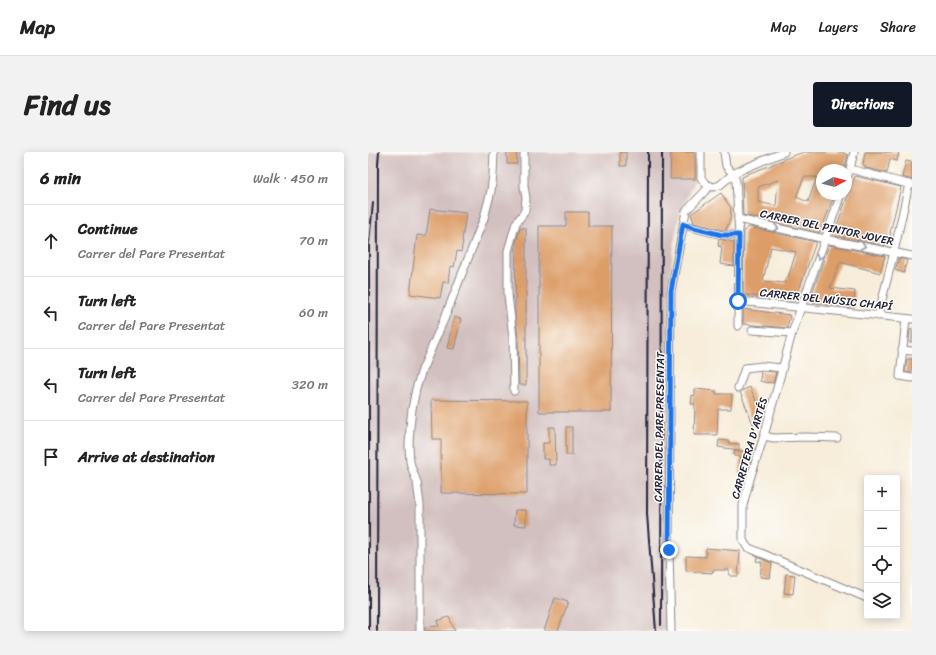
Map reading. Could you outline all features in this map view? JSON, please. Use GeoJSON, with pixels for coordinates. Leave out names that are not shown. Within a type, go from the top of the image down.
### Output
{"type":"FeatureCollection","features":[{"type":"Feature","properties":{"kind":"street"},"geometry":{"type":"LineString","coordinates":[[420,631],[420,505],[417,482],[410,462],[409,446],[412,409],[422,370],[445,317],[484,218],[491,191],[494,152]]}},
{"type":"Feature","properties":{"kind":"street"},"geometry":{"type":"LineString","coordinates":[[514,391],[513,337],[508,295],[508,251],[516,223],[525,210],[526,198],[524,152]]}},
{"type":"Feature","properties":{"kind":"street"},"geometry":{"type":"LineString","coordinates":[[701,152],[702,178],[705,183],[710,186]]}},
{"type":"Feature","properties":{"kind":"street"},"geometry":{"type":"LineString","coordinates":[[724,152],[726,166],[733,174],[736,181],[739,235],[738,326]]}},
{"type":"Feature","properties":{"kind":"street","name":"CARRER DEL PARE PRESENTAT"},"geometry":{"type":"LineString","coordinates":[[671,631],[669,550],[671,291],[683,224],[686,212],[710,186],[714,187],[720,185],[733,174],[772,154],[784,152]]}},
{"type":"Feature","properties":{"kind":"street"},"geometry":{"type":"LineString","coordinates":[[851,164],[854,152]]}},
{"type":"Feature","properties":{"kind":"street"},"geometry":{"type":"LineString","coordinates":[[852,170],[911,185],[878,316]]}},
{"type":"Feature","properties":{"kind":"street","name":"CARRETERA D'ARTÉS"},"geometry":{"type":"LineString","coordinates":[[839,200],[792,333],[764,436],[750,480],[743,505],[743,540],[747,547],[864,597]]}},
{"type":"Feature","properties":{"kind":"street","name":"CARRER DEL PINTOR JOVER"},"geometry":{"type":"LineString","coordinates":[[738,219],[825,239],[912,256]]}},
{"type":"Feature","properties":{"kind":"street"},"geometry":{"type":"LineString","coordinates":[[683,224],[722,235],[739,235]]}},
{"type":"Feature","properties":{"kind":"street","name":"CARRER DEL MÚSIC CHAPÍ"},"geometry":{"type":"LineString","coordinates":[[738,301],[909,319]]}},
{"type":"Feature","properties":{"kind":"street"},"geometry":{"type":"LineString","coordinates":[[909,319],[902,350],[900,376],[912,378]]}},
{"type":"Feature","properties":{"kind":"street"},"geometry":{"type":"LineString","coordinates":[[752,330],[792,333]]}},
{"type":"Feature","properties":{"kind":"street"},"geometry":{"type":"LineString","coordinates":[[902,350],[912,351]]}},
{"type":"Feature","properties":{"kind":"street"},"geometry":{"type":"LineString","coordinates":[[738,388],[745,368],[762,366],[782,368]]}},
{"type":"Feature","properties":{"kind":"street"},"geometry":{"type":"LineString","coordinates":[[764,436],[774,438],[837,438]]}},
{"type":"Feature","properties":{"kind":"shaded area"},"geometry":{"type":"Polygon","coordinates":[[[368,152],[695,152],[695,179],[679,215],[669,279],[666,631],[368,631],[368,152]]]}},
{"type":"Feature","properties":{"kind":"building"},"geometry":{"type":"Polygon","coordinates":[[[507,152],[517,152],[517,164],[507,164],[507,152]]]}},
{"type":"Feature","properties":{"kind":"building"},"geometry":{"type":"Polygon","coordinates":[[[620,152],[626,152],[626,166],[620,166],[620,152]]]}},
{"type":"Feature","properties":{"kind":"building"},"geometry":{"type":"Polygon","coordinates":[[[671,152],[695,152],[695,179],[670,179],[671,152]]]}},
{"type":"Feature","properties":{"kind":"building"},"geometry":{"type":"Polygon","coordinates":[[[804,152],[841,152],[848,155],[846,164],[816,164],[816,177],[804,177],[796,197],[808,202],[816,180],[816,200],[833,200],[819,233],[743,215],[742,177],[804,152]],[[778,180],[758,187],[758,202],[776,206],[778,180]]]}},
{"type":"Feature","properties":{"kind":"building"},"geometry":{"type":"Polygon","coordinates":[[[865,152],[899,152],[897,161],[890,159],[887,173],[866,168],[863,164],[865,152]]]}},
{"type":"Feature","properties":{"kind":"building"},"geometry":{"type":"Polygon","coordinates":[[[906,161],[912,162],[912,180],[902,177],[906,161]]]}},
{"type":"Feature","properties":{"kind":"building"},"geometry":{"type":"Polygon","coordinates":[[[855,176],[901,187],[888,246],[833,236],[846,200],[852,200],[852,184],[855,176]]]}},
{"type":"Feature","properties":{"kind":"building"},"geometry":{"type":"Polygon","coordinates":[[[721,193],[731,208],[730,220],[726,230],[694,223],[691,214],[721,193]]]}},
{"type":"Feature","properties":{"kind":"building"},"geometry":{"type":"Polygon","coordinates":[[[430,209],[466,213],[461,252],[457,251],[454,267],[450,266],[448,283],[443,282],[440,298],[410,294],[417,235],[426,236],[430,209]]]}},
{"type":"Feature","properties":{"kind":"building"},"geometry":{"type":"Polygon","coordinates":[[[566,212],[588,212],[588,226],[612,226],[611,412],[539,412],[539,226],[566,226],[566,212]]]}},
{"type":"Feature","properties":{"kind":"building"},"geometry":{"type":"Polygon","coordinates":[[[749,227],[816,242],[795,301],[743,295],[744,231],[749,227]],[[771,247],[763,281],[784,283],[787,277],[788,278],[796,252],[771,247]]]}},
{"type":"Feature","properties":{"kind":"building"},"geometry":{"type":"Polygon","coordinates":[[[520,228],[526,228],[526,385],[519,385],[518,337],[515,316],[516,242],[520,228]]]}},
{"type":"Feature","properties":{"kind":"building"},"geometry":{"type":"Polygon","coordinates":[[[719,239],[734,242],[734,266],[720,264],[722,247],[718,246],[719,239]]]}},
{"type":"Feature","properties":{"kind":"building"},"geometry":{"type":"Polygon","coordinates":[[[829,245],[885,256],[880,273],[840,262],[830,288],[855,291],[854,307],[809,302],[829,245]]]}},
{"type":"Feature","properties":{"kind":"building"},"geometry":{"type":"Polygon","coordinates":[[[899,258],[907,260],[904,273],[895,270],[899,258]]]}},
{"type":"Feature","properties":{"kind":"building"},"geometry":{"type":"Polygon","coordinates":[[[743,309],[789,315],[787,328],[743,324],[743,309]]]}},
{"type":"Feature","properties":{"kind":"building"},"geometry":{"type":"Polygon","coordinates":[[[454,317],[461,319],[454,349],[447,348],[454,317]]]}},
{"type":"Feature","properties":{"kind":"building"},"geometry":{"type":"Polygon","coordinates":[[[910,329],[912,329],[912,342],[909,342],[910,329]]]}},
{"type":"Feature","properties":{"kind":"building"},"geometry":{"type":"Polygon","coordinates":[[[907,359],[912,359],[912,373],[905,372],[907,359]]]}},
{"type":"Feature","properties":{"kind":"building"},"geometry":{"type":"Polygon","coordinates":[[[761,371],[776,372],[773,383],[760,381],[761,371]]]}},
{"type":"Feature","properties":{"kind":"building"},"geometry":{"type":"Polygon","coordinates":[[[750,387],[757,403],[769,399],[765,412],[756,412],[760,422],[753,424],[740,392],[750,387]]]}},
{"type":"Feature","properties":{"kind":"building"},"geometry":{"type":"Polygon","coordinates":[[[695,389],[716,391],[716,394],[732,394],[731,409],[718,409],[717,435],[694,435],[695,404],[691,404],[692,395],[695,396],[695,389]]]}},
{"type":"Feature","properties":{"kind":"building"},"geometry":{"type":"Polygon","coordinates":[[[431,400],[527,401],[527,494],[441,493],[441,439],[432,439],[431,400]]]}},
{"type":"Feature","properties":{"kind":"building"},"geometry":{"type":"Polygon","coordinates":[[[549,427],[555,427],[556,465],[549,465],[549,459],[543,459],[543,443],[549,443],[549,427]]]}},
{"type":"Feature","properties":{"kind":"building"},"geometry":{"type":"Polygon","coordinates":[[[566,427],[572,427],[572,455],[566,455],[566,427]]]}},
{"type":"Feature","properties":{"kind":"building"},"geometry":{"type":"Polygon","coordinates":[[[719,440],[739,444],[739,450],[718,447],[719,440]]]}},
{"type":"Feature","properties":{"kind":"building"},"geometry":{"type":"Polygon","coordinates":[[[735,450],[753,453],[746,475],[739,474],[741,457],[734,456],[735,450]]]}},
{"type":"Feature","properties":{"kind":"building"},"geometry":{"type":"Polygon","coordinates":[[[515,510],[526,510],[526,526],[514,525],[515,510]]]}},
{"type":"Feature","properties":{"kind":"building"},"geometry":{"type":"Polygon","coordinates":[[[706,548],[740,551],[738,576],[730,576],[729,570],[713,570],[712,573],[686,571],[686,556],[706,557],[706,548]]]}},
{"type":"Feature","properties":{"kind":"building"},"geometry":{"type":"Polygon","coordinates":[[[757,557],[772,563],[770,578],[760,577],[762,562],[756,561],[757,557]]]}},
{"type":"Feature","properties":{"kind":"building"},"geometry":{"type":"Polygon","coordinates":[[[786,574],[795,575],[793,594],[784,593],[786,574]]]}},
{"type":"Feature","properties":{"kind":"building"},"geometry":{"type":"Polygon","coordinates":[[[555,598],[568,602],[558,631],[544,631],[555,598]]]}},
{"type":"Feature","properties":{"kind":"building"},"geometry":{"type":"Polygon","coordinates":[[[449,617],[455,631],[425,631],[425,627],[439,626],[437,621],[449,617]]]}},
{"type":"Feature","properties":{"kind":"railway"},"geometry":{"type":"LineString","coordinates":[[377,631],[379,152]]}},
{"type":"Feature","properties":{"kind":"railway"},"geometry":{"type":"LineString","coordinates":[[648,152],[647,514],[656,631]]}},
{"type":"Feature","properties":{"kind":"railway"},"geometry":{"type":"LineString","coordinates":[[661,625],[662,152]]}},
{"type":"Feature","properties":{"kind":"railway"},"geometry":{"type":"LineString","coordinates":[[369,631],[369,243],[373,203]]}},
{"type":"Feature","properties":{"kind":"route"},"geometry":{"type":"LineString","coordinates":[[669,550],[671,291],[683,224],[722,235],[739,235],[738,301]]}}]}
